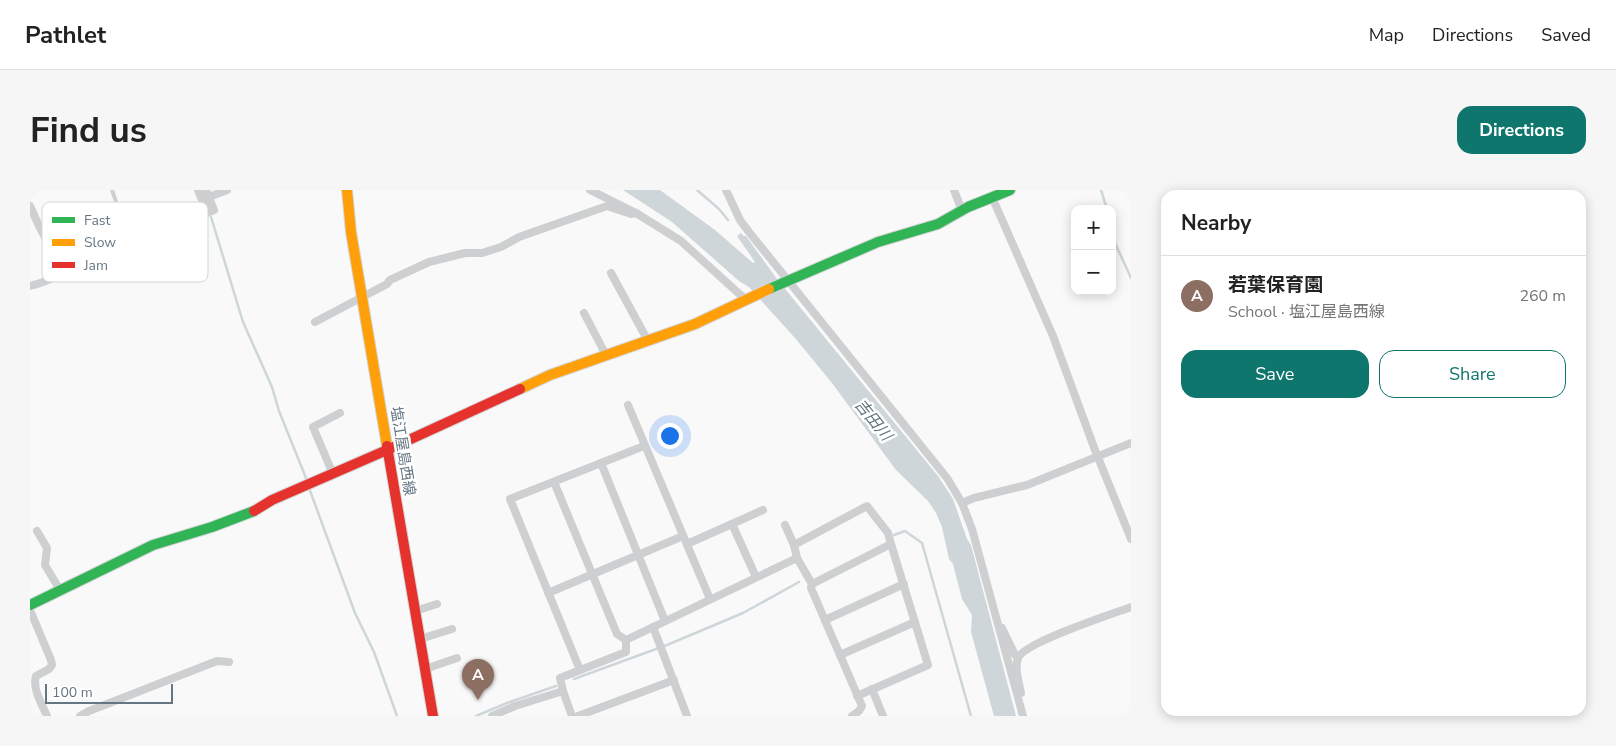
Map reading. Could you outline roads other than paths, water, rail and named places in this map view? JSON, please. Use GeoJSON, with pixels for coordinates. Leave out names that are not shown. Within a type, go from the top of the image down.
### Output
{"type":"FeatureCollection","features":[{"type":"Feature","properties":{"kind":"street"},"geometry":{"type":"LineString","coordinates":[[198,190],[203,202]]}},
{"type":"Feature","properties":{"kind":"street"},"geometry":{"type":"LineString","coordinates":[[208,213],[214,210],[208,193],[227,190]]}},
{"type":"Feature","properties":{"kind":"street","name":"塩江屋島西線"},"geometry":{"type":"LineString","coordinates":[[346,190],[351,232],[387,450],[433,716]]}},
{"type":"Feature","properties":{"kind":"street"},"geometry":{"type":"LineString","coordinates":[[590,190],[636,213],[682,241],[748,299]]}},
{"type":"Feature","properties":{"kind":"street"},"geometry":{"type":"LineString","coordinates":[[726,190],[740,220],[785,281],[947,478],[962,503],[972,529],[1023,716]]}},
{"type":"Feature","properties":{"kind":"street"},"geometry":{"type":"LineString","coordinates":[[954,190],[962,210]]}},
{"type":"Feature","properties":{"kind":"street"},"geometry":{"type":"LineString","coordinates":[[30,605],[122,562],[153,545],[212,527],[246,514],[272,500],[387,450],[550,375],[695,324],[785,281],[878,242],[938,224],[962,210],[1010,190]]}},
{"type":"Feature","properties":{"kind":"street"},"geometry":{"type":"LineString","coordinates":[[992,197],[1053,336],[1131,539]]}},
{"type":"Feature","properties":{"kind":"street"},"geometry":{"type":"LineString","coordinates":[[30,206],[42,233]]}},
{"type":"Feature","properties":{"kind":"street"},"geometry":{"type":"LineString","coordinates":[[315,322],[388,284],[390,280],[429,262],[465,253],[482,253],[501,247],[519,237],[602,207],[607,206],[631,214],[636,213]]}},
{"type":"Feature","properties":{"kind":"street"},"geometry":{"type":"LineString","coordinates":[[30,230],[38,226]]}},
{"type":"Feature","properties":{"kind":"street"},"geometry":{"type":"LineString","coordinates":[[611,273],[648,341]]}},
{"type":"Feature","properties":{"kind":"street"},"geometry":{"type":"LineString","coordinates":[[30,286],[44,282]]}},
{"type":"Feature","properties":{"kind":"street"},"geometry":{"type":"LineString","coordinates":[[584,313],[606,355]]}},
{"type":"Feature","properties":{"kind":"street"},"geometry":{"type":"LineString","coordinates":[[628,405],[710,599]]}},
{"type":"Feature","properties":{"kind":"street"},"geometry":{"type":"LineString","coordinates":[[333,474],[312,427],[340,413]]}},
{"type":"Feature","properties":{"kind":"street"},"geometry":{"type":"LineString","coordinates":[[962,503],[974,498],[1027,485],[1131,443]]}},
{"type":"Feature","properties":{"kind":"street"},"geometry":{"type":"LineString","coordinates":[[580,670],[510,499],[644,446]]}},
{"type":"Feature","properties":{"kind":"street"},"geometry":{"type":"LineString","coordinates":[[600,463],[665,621]]}},
{"type":"Feature","properties":{"kind":"street"},"geometry":{"type":"LineString","coordinates":[[554,482],[617,634],[626,640]]}},
{"type":"Feature","properties":{"kind":"street"},"geometry":{"type":"LineString","coordinates":[[794,544],[868,506],[888,533],[928,665],[857,696]]}},
{"type":"Feature","properties":{"kind":"street"},"geometry":{"type":"LineString","coordinates":[[687,544],[763,510]]}},
{"type":"Feature","properties":{"kind":"street"},"geometry":{"type":"LineString","coordinates":[[732,524],[756,577]]}},
{"type":"Feature","properties":{"kind":"street"},"geometry":{"type":"LineString","coordinates":[[785,525],[794,544],[797,558],[812,584],[811,588],[824,620],[862,706],[852,716]]}},
{"type":"Feature","properties":{"kind":"street"},"geometry":{"type":"LineString","coordinates":[[37,531],[46,548],[45,566],[60,590]]}},
{"type":"Feature","properties":{"kind":"street"},"geometry":{"type":"LineString","coordinates":[[548,593],[683,536]]}},
{"type":"Feature","properties":{"kind":"street"},"geometry":{"type":"LineString","coordinates":[[812,584],[892,544]]}},
{"type":"Feature","properties":{"kind":"street"},"geometry":{"type":"LineString","coordinates":[[626,640],[797,558]]}},
{"type":"Feature","properties":{"kind":"street"},"geometry":{"type":"LineString","coordinates":[[824,620],[904,584]]}},
{"type":"Feature","properties":{"kind":"street"},"geometry":{"type":"LineString","coordinates":[[415,611],[437,604]]}},
{"type":"Feature","properties":{"kind":"street"},"geometry":{"type":"LineString","coordinates":[[1019,703],[1022,698],[1016,666],[1018,658],[1034,644],[1131,607]]}},
{"type":"Feature","properties":{"kind":"street"},"geometry":{"type":"LineString","coordinates":[[30,610],[52,665],[49,669],[36,676],[34,680],[34,686],[47,716]]}},
{"type":"Feature","properties":{"kind":"street"},"geometry":{"type":"LineString","coordinates":[[996,618],[1018,658]]}},
{"type":"Feature","properties":{"kind":"street"},"geometry":{"type":"LineString","coordinates":[[840,655],[915,622]]}},
{"type":"Feature","properties":{"kind":"street"},"geometry":{"type":"LineString","coordinates":[[653,627],[686,716]]}},
{"type":"Feature","properties":{"kind":"street"},"geometry":{"type":"LineString","coordinates":[[420,640],[452,629]]}},
{"type":"Feature","properties":{"kind":"street"},"geometry":{"type":"LineString","coordinates":[[572,716],[560,678],[626,652],[626,640]]}},
{"type":"Feature","properties":{"kind":"street"},"geometry":{"type":"LineString","coordinates":[[425,669],[457,658]]}},
{"type":"Feature","properties":{"kind":"street"},"geometry":{"type":"LineString","coordinates":[[80,716],[217,661],[228,662]]}},
{"type":"Feature","properties":{"kind":"street"},"geometry":{"type":"LineString","coordinates":[[578,716],[674,680]]}},
{"type":"Feature","properties":{"kind":"street"},"geometry":{"type":"LineString","coordinates":[[872,689],[883,716]]}},
{"type":"Feature","properties":{"kind":"street"},"geometry":{"type":"LineString","coordinates":[[492,716],[508,713],[563,691]]}},
{"type":"Feature","properties":{"kind":"lane"},"geometry":{"type":"LineString","coordinates":[[112,190],[116,202]]}},
{"type":"Feature","properties":{"kind":"water","name":"吉田川"},"geometry":{"type":"Polygon","coordinates":[[[623,190],[660,190],[715,230],[753,263],[755,262],[737,236],[741,233],[746,236],[777,279],[938,476],[953,499],[967,539],[971,545],[1016,716],[994,716],[971,632],[972,615],[962,599],[953,564],[949,559],[942,527],[928,501],[896,470],[832,383],[749,287],[739,281],[672,222],[623,190]]]}},
{"type":"Feature","properties":{"kind":"waterway"},"geometry":{"type":"LineString","coordinates":[[697,190],[719,209],[728,220]]}},
{"type":"Feature","properties":{"kind":"waterway"},"geometry":{"type":"LineString","coordinates":[[1101,190],[1106,205]]}},
{"type":"Feature","properties":{"kind":"waterway"},"geometry":{"type":"LineString","coordinates":[[211,217],[243,322],[272,387],[279,411],[308,483]]}},
{"type":"Feature","properties":{"kind":"waterway"},"geometry":{"type":"LineString","coordinates":[[1116,245],[1131,278]]}},
{"type":"Feature","properties":{"kind":"waterway"},"geometry":{"type":"LineString","coordinates":[[309,488],[355,613],[374,652],[397,716]]}},
{"type":"Feature","properties":{"kind":"waterway"},"geometry":{"type":"LineString","coordinates":[[894,535],[905,531],[922,543],[971,716]]}},
{"type":"Feature","properties":{"kind":"waterway"},"geometry":{"type":"LineString","coordinates":[[574,679],[667,645],[743,613],[799,582]]}},
{"type":"Feature","properties":{"kind":"waterway"},"geometry":{"type":"LineString","coordinates":[[476,716],[556,686]]}},
{"type":"Feature","properties":{"kind":"place","name":"若葉保育園"},"geometry":{"type":"Point","coordinates":[478,700]}}]}
